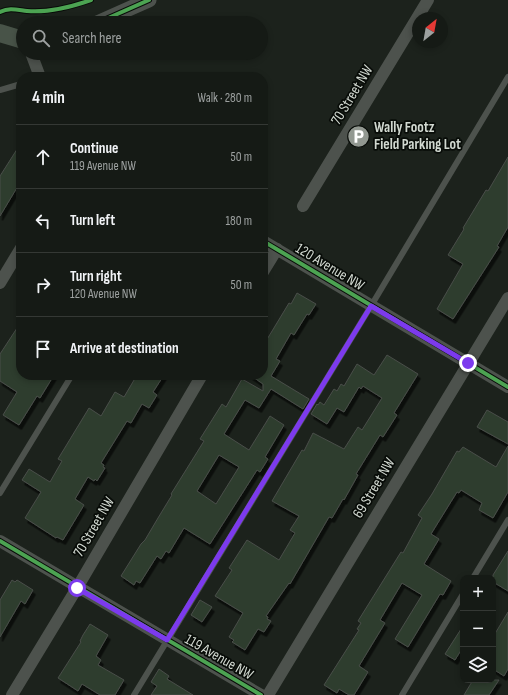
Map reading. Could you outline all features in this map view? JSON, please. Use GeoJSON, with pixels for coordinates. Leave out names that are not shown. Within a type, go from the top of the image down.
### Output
{"type":"FeatureCollection","features":[{"type":"Feature","properties":{"kind":"main road"},"geometry":{"type":"LineString","coordinates":[[0,33],[16,39]]}},
{"type":"Feature","properties":{"kind":"main road"},"geometry":{"type":"LineString","coordinates":[[0,48],[16,43]]}},
{"type":"Feature","properties":{"kind":"street"},"geometry":{"type":"LineString","coordinates":[[113,16],[149,0]]}},
{"type":"Feature","properties":{"kind":"street","name":"70 Street NW"},"geometry":{"type":"LineString","coordinates":[[303,206],[428,0]]}},
{"type":"Feature","properties":{"kind":"street"},"geometry":{"type":"LineString","coordinates":[[32,60],[37,72]]}},
{"type":"Feature","properties":{"kind":"street","name":"120 Avenue NW"},"geometry":{"type":"LineString","coordinates":[[268,244],[508,388]]}},
{"type":"Feature","properties":{"kind":"street"},"geometry":{"type":"LineString","coordinates":[[268,263],[276,249]]}},
{"type":"Feature","properties":{"kind":"street"},"geometry":{"type":"LineString","coordinates":[[0,283],[16,256]]}},
{"type":"Feature","properties":{"kind":"street","name":"69 Street NW"},"geometry":{"type":"LineString","coordinates":[[268,695],[508,298]]}},
{"type":"Feature","properties":{"kind":"street","name":"70 Street NW"},"geometry":{"type":"LineString","coordinates":[[12,695],[77,588],[199,380]]}},
{"type":"Feature","properties":{"kind":"street","name":"119 Avenue NW"},"geometry":{"type":"LineString","coordinates":[[0,541],[77,588],[261,695]]}},
{"type":"Feature","properties":{"kind":"lane"},"geometry":{"type":"LineString","coordinates":[[134,695],[371,306],[508,77]]}},
{"type":"Feature","properties":{"kind":"lane"},"geometry":{"type":"LineString","coordinates":[[0,90],[16,85]]}},
{"type":"Feature","properties":{"kind":"lane"},"geometry":{"type":"LineString","coordinates":[[0,493],[69,380]]}},
{"type":"Feature","properties":{"kind":"lane"},"geometry":{"type":"LineString","coordinates":[[475,575],[508,520]]}},
{"type":"Feature","properties":{"kind":"lane"},"geometry":{"type":"LineString","coordinates":[[402,695],[460,599]]}},
{"type":"Feature","properties":{"kind":"building"},"geometry":{"type":"Polygon","coordinates":[[[16,151],[16,189],[0,216],[0,176],[16,151]]]}},
{"type":"Feature","properties":{"kind":"building"},"geometry":{"type":"Polygon","coordinates":[[[508,157],[508,227],[497,246],[499,247],[453,319],[437,309],[463,264],[448,255],[486,190],[488,191],[508,157]]]}},
{"type":"Feature","properties":{"kind":"building"},"geometry":{"type":"Polygon","coordinates":[[[297,293],[316,304],[309,315],[307,314],[294,335],[291,333],[276,359],[280,361],[271,376],[309,399],[303,409],[271,389],[259,408],[245,400],[224,434],[249,450],[270,416],[284,425],[265,457],[268,459],[260,472],[257,470],[210,544],[184,528],[169,553],[166,551],[161,559],[157,556],[140,583],[136,581],[134,585],[121,576],[145,540],[172,495],[171,494],[204,441],[200,439],[222,404],[226,407],[241,380],[263,391],[263,384],[257,380],[268,380],[268,338],[289,303],[291,304],[297,293]],[[219,455],[197,491],[216,504],[239,467],[219,455]]]}},
{"type":"Feature","properties":{"kind":"building"},"geometry":{"type":"Polygon","coordinates":[[[16,330],[16,380],[51,380],[40,398],[37,396],[19,425],[3,415],[17,392],[0,381],[0,354],[16,330]]]}},
{"type":"Feature","properties":{"kind":"building"},"geometry":{"type":"Polygon","coordinates":[[[387,355],[418,374],[394,413],[397,415],[383,437],[380,435],[356,474],[358,475],[344,500],[343,499],[332,518],[329,517],[290,584],[289,583],[266,616],[268,617],[267,619],[271,621],[264,632],[258,629],[245,650],[232,642],[234,640],[229,637],[243,613],[215,596],[232,570],[229,568],[247,540],[279,560],[295,533],[290,530],[299,516],[272,501],[302,450],[304,451],[313,433],[344,449],[358,427],[362,430],[382,398],[363,386],[361,389],[359,387],[344,412],[337,408],[327,424],[311,414],[317,404],[318,405],[320,402],[324,405],[334,389],[337,391],[341,384],[344,386],[357,364],[374,375],[387,355]]]}},
{"type":"Feature","properties":{"kind":"building"},"geometry":{"type":"Polygon","coordinates":[[[134,380],[161,380],[153,392],[157,395],[149,408],[142,404],[131,423],[127,421],[101,463],[105,468],[97,481],[95,479],[94,481],[88,477],[75,499],[84,505],[63,540],[57,537],[56,538],[25,518],[41,492],[22,480],[29,469],[50,482],[62,461],[58,459],[89,408],[101,416],[115,392],[124,397],[134,380]]]}},
{"type":"Feature","properties":{"kind":"building"},"geometry":{"type":"Polygon","coordinates":[[[487,410],[508,422],[508,444],[477,427],[487,410]]]}},
{"type":"Feature","properties":{"kind":"building"},"geometry":{"type":"Polygon","coordinates":[[[508,446],[508,492],[493,518],[479,510],[482,503],[461,490],[459,493],[457,492],[431,534],[439,539],[424,564],[451,581],[443,595],[440,594],[408,647],[395,639],[422,595],[402,583],[380,620],[385,623],[359,666],[368,672],[354,695],[349,695],[339,689],[337,693],[324,685],[359,630],[357,629],[361,623],[358,621],[401,552],[403,553],[422,518],[418,515],[457,451],[459,452],[463,447],[496,467],[508,446]]]}},
{"type":"Feature","properties":{"kind":"building"},"geometry":{"type":"Polygon","coordinates":[[[508,551],[508,591],[496,584],[496,575],[493,575],[508,551]]]}},
{"type":"Feature","properties":{"kind":"building"},"geometry":{"type":"Polygon","coordinates":[[[12,580],[15,582],[17,580],[33,590],[25,604],[21,601],[0,637],[0,600],[12,580]]]}},
{"type":"Feature","properties":{"kind":"building"},"geometry":{"type":"Polygon","coordinates":[[[200,600],[212,607],[202,622],[191,615],[200,600]]]}},
{"type":"Feature","properties":{"kind":"building"},"geometry":{"type":"Polygon","coordinates":[[[508,612],[508,669],[504,676],[496,671],[496,632],[508,612]]]}},
{"type":"Feature","properties":{"kind":"building"},"geometry":{"type":"Polygon","coordinates":[[[90,624],[108,635],[96,656],[101,660],[98,665],[124,680],[115,695],[100,695],[82,684],[78,691],[58,678],[81,642],[80,641],[83,635],[90,624]]]}},
{"type":"Feature","properties":{"kind":"building"},"geometry":{"type":"Polygon","coordinates":[[[460,631],[460,652],[455,660],[445,654],[460,631]]]}},
{"type":"Feature","properties":{"kind":"building"},"geometry":{"type":"Polygon","coordinates":[[[159,669],[169,676],[167,679],[193,695],[151,695],[157,686],[151,682],[159,669]]]}},
{"type":"Feature","properties":{"kind":"building"},"geometry":{"type":"Polygon","coordinates":[[[496,680],[499,680],[489,695],[464,695],[471,683],[496,683],[496,680]]]}},
{"type":"Feature","properties":{"kind":"cycle path"},"geometry":{"type":"LineString","coordinates":[[0,12],[10,9],[27,11],[52,10],[91,0]]}},
{"type":"Feature","properties":{"kind":"cycle path"},"geometry":{"type":"LineString","coordinates":[[113,16],[149,0]]}},
{"type":"Feature","properties":{"kind":"cycle path"},"geometry":{"type":"LineString","coordinates":[[268,244],[508,387]]}},
{"type":"Feature","properties":{"kind":"cycle path"},"geometry":{"type":"LineString","coordinates":[[0,541],[261,695]]}},
{"type":"Feature","properties":{"kind":"place","name":"Wally Footz Field Parking Lot"},"geometry":{"type":"Point","coordinates":[358,136]}},
{"type":"Feature","properties":{"kind":"route"},"geometry":{"type":"LineString","coordinates":[[77,588],[167,640],[371,306],[468,363]]}}]}
